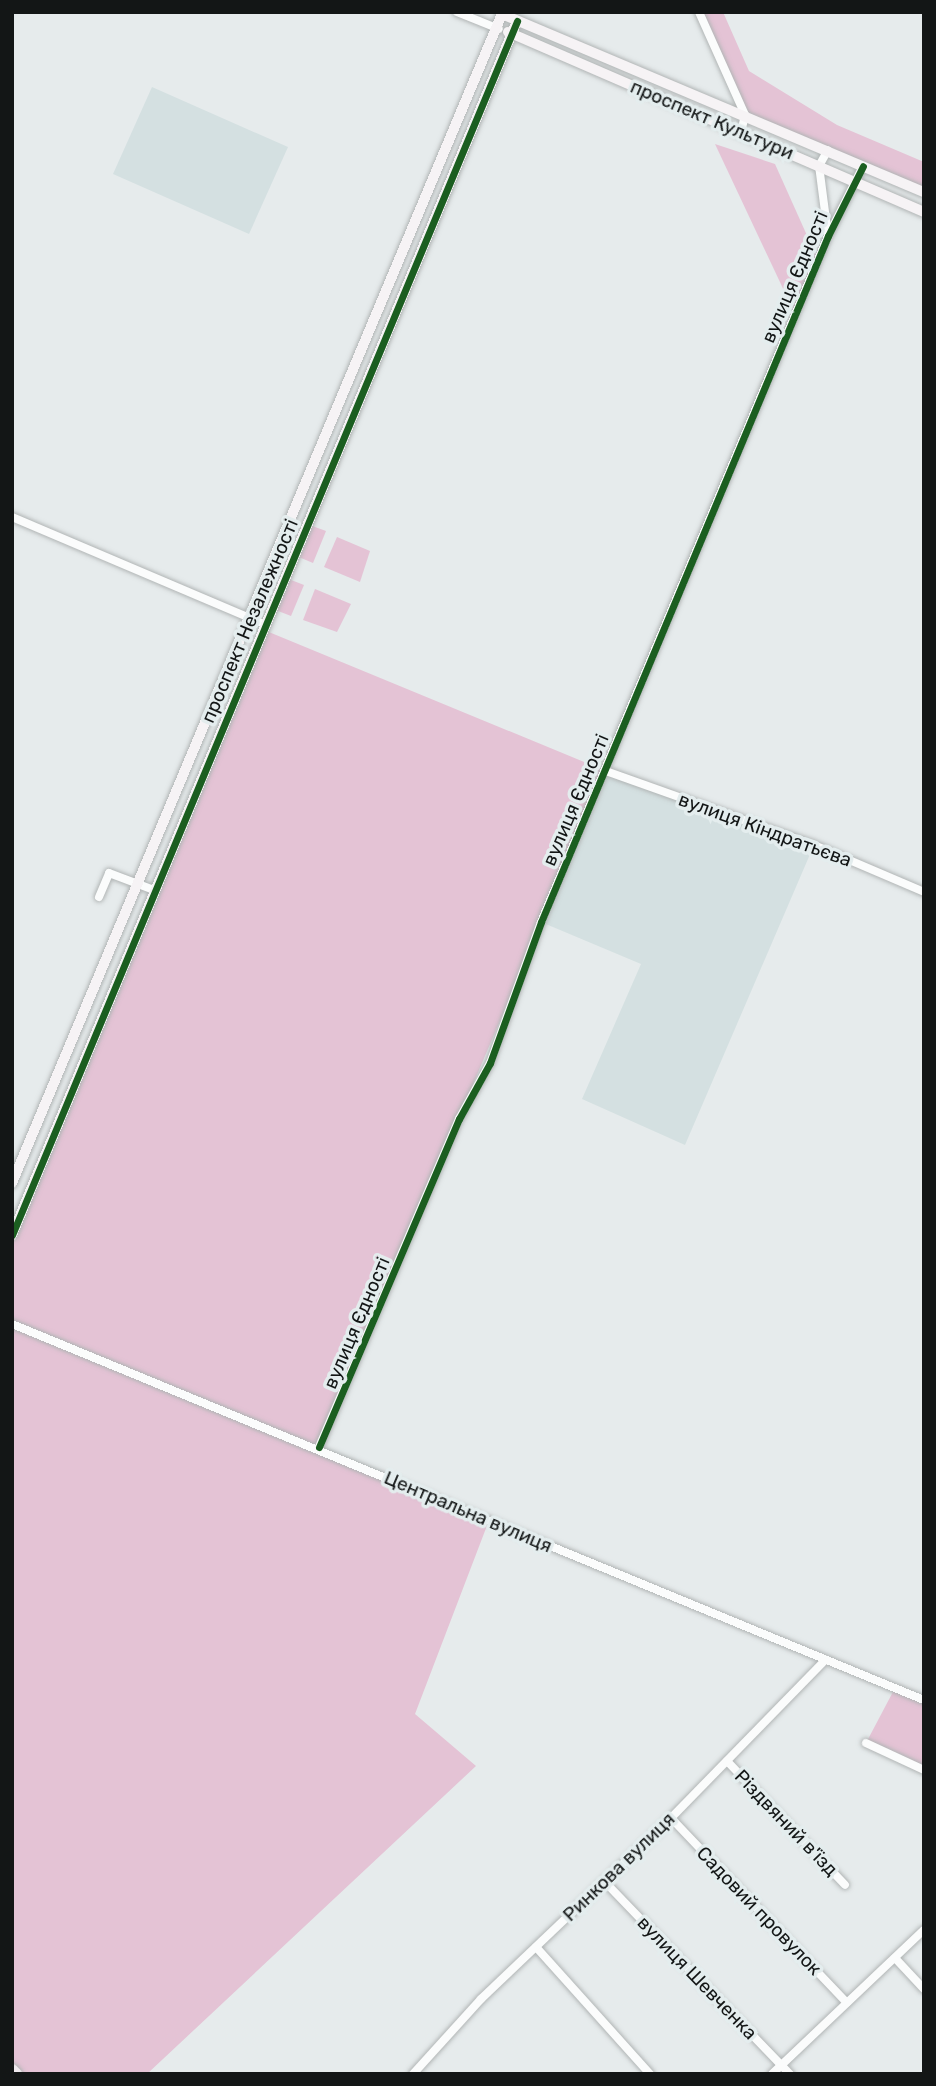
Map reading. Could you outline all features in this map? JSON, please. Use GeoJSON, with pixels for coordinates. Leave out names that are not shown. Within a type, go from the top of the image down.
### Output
{"type":"FeatureCollection","features":[{"type":"Feature","properties":{"kind":"main road"},"geometry":{"type":"LineString","coordinates":[[12,2070],[16,2074]]}},
{"type":"Feature","properties":{"kind":"street"},"geometry":{"type":"LineString","coordinates":[[457,12],[499,29]]}},
{"type":"Feature","properties":{"kind":"street"},"geometry":{"type":"LineString","coordinates":[[699,12],[745,115],[741,132]]}},
{"type":"Feature","properties":{"kind":"street","name":"проспект Культури"},"geometry":{"type":"LineString","coordinates":[[500,13],[924,192]]}},
{"type":"Feature","properties":{"kind":"street","name":"проспект Незалежності"},"geometry":{"type":"LineString","coordinates":[[12,1183],[499,29],[500,13]]}},
{"type":"Feature","properties":{"kind":"street","name":"проспект Незалежності"},"geometry":{"type":"LineString","coordinates":[[12,1235],[153,890],[265,628],[517,20]]}},
{"type":"Feature","properties":{"kind":"street","name":"проспект Культури"},"geometry":{"type":"LineString","coordinates":[[499,29],[924,212]]}},
{"type":"Feature","properties":{"kind":"street"},"geometry":{"type":"LineString","coordinates":[[828,150],[819,166],[828,236]]}},
{"type":"Feature","properties":{"kind":"street","name":"вулиця Єдності"},"geometry":{"type":"LineString","coordinates":[[319,1447],[459,1119],[490,1063],[538,931],[828,236],[863,166]]}},
{"type":"Feature","properties":{"kind":"street"},"geometry":{"type":"LineString","coordinates":[[418,221],[430,226]]}},
{"type":"Feature","properties":{"kind":"street"},"geometry":{"type":"LineString","coordinates":[[12,517],[251,619],[265,628]]}},
{"type":"Feature","properties":{"kind":"street","name":"вулиця Кіндратьєва"},"geometry":{"type":"LineString","coordinates":[[606,771],[814,845],[924,892]]}},
{"type":"Feature","properties":{"kind":"street"},"geometry":{"type":"LineString","coordinates":[[99,897],[109,873],[153,890]]}},
{"type":"Feature","properties":{"kind":"street","name":"Центральна вулиця"},"geometry":{"type":"LineString","coordinates":[[12,1324],[319,1447],[924,1700]]}},
{"type":"Feature","properties":{"kind":"street","name":"Ринкова вулиця"},"geometry":{"type":"LineString","coordinates":[[413,2074],[536,1947],[671,1818],[825,1660]]}},
{"type":"Feature","properties":{"kind":"street"},"geometry":{"type":"LineString","coordinates":[[866,1743],[924,1770]]}},
{"type":"Feature","properties":{"kind":"street","name":"Різдвяний в'їзд"},"geometry":{"type":"LineString","coordinates":[[727,1761],[845,1885]]}},
{"type":"Feature","properties":{"kind":"street","name":"Садовий провулок"},"geometry":{"type":"LineString","coordinates":[[671,1818],[848,2003]]}},
{"type":"Feature","properties":{"kind":"street","name":"вулиця Шевченка"},"geometry":{"type":"LineString","coordinates":[[605,1882],[790,2074]]}},
{"type":"Feature","properties":{"kind":"street"},"geometry":{"type":"LineString","coordinates":[[772,2074],[924,1930]]}},
{"type":"Feature","properties":{"kind":"street"},"geometry":{"type":"LineString","coordinates":[[536,1947],[650,2074]]}},
{"type":"Feature","properties":{"kind":"street"},"geometry":{"type":"LineString","coordinates":[[895,1958],[924,1989]]}},
{"type":"Feature","properties":{"kind":"shaded area"},"geometry":{"type":"Polygon","coordinates":[[[699,12],[723,12],[749,71],[837,125],[924,162],[924,192],[745,115],[699,12]]]}},
{"type":"Feature","properties":{"kind":"shaded area"},"geometry":{"type":"Polygon","coordinates":[[[152,87],[288,147],[249,234],[113,174],[152,87]]]}},
{"type":"Feature","properties":{"kind":"shaded area"},"geometry":{"type":"Polygon","coordinates":[[[715,144],[775,164],[818,260],[795,314],[715,144]]]}},
{"type":"Feature","properties":{"kind":"shaded area"},"geometry":{"type":"Polygon","coordinates":[[[307,524],[326,531],[313,563],[294,555],[307,524]]]}},
{"type":"Feature","properties":{"kind":"shaded area"},"geometry":{"type":"Polygon","coordinates":[[[337,537],[370,551],[360,582],[324,567],[337,537]]]}},
{"type":"Feature","properties":{"kind":"shaded area"},"geometry":{"type":"Polygon","coordinates":[[[286,578],[304,585],[291,616],[273,609],[286,578]]]}},
{"type":"Feature","properties":{"kind":"shaded area"},"geometry":{"type":"Polygon","coordinates":[[[315,589],[351,604],[337,632],[303,620],[315,589]]]}},
{"type":"Feature","properties":{"kind":"shaded area"},"geometry":{"type":"Polygon","coordinates":[[[264,630],[606,771],[319,1447],[488,1523],[415,1714],[476,1766],[147,2074],[16,2074],[12,2070],[12,1237],[264,630]]]}},
{"type":"Feature","properties":{"kind":"shaded area"},"geometry":{"type":"Polygon","coordinates":[[[606,771],[814,845],[685,1145],[582,1099],[641,964],[541,922],[606,771]]]}},
{"type":"Feature","properties":{"kind":"shaded area"},"geometry":{"type":"Polygon","coordinates":[[[895,1688],[924,1700],[924,1770],[866,1743],[895,1688]]]}},
{"type":"Feature","properties":{"kind":"cycle path"},"geometry":{"type":"LineString","coordinates":[[12,1235],[517,21]]}},
{"type":"Feature","properties":{"kind":"cycle path"},"geometry":{"type":"LineString","coordinates":[[319,1447],[459,1119],[490,1063],[541,922],[828,236],[863,166]]}}]}
